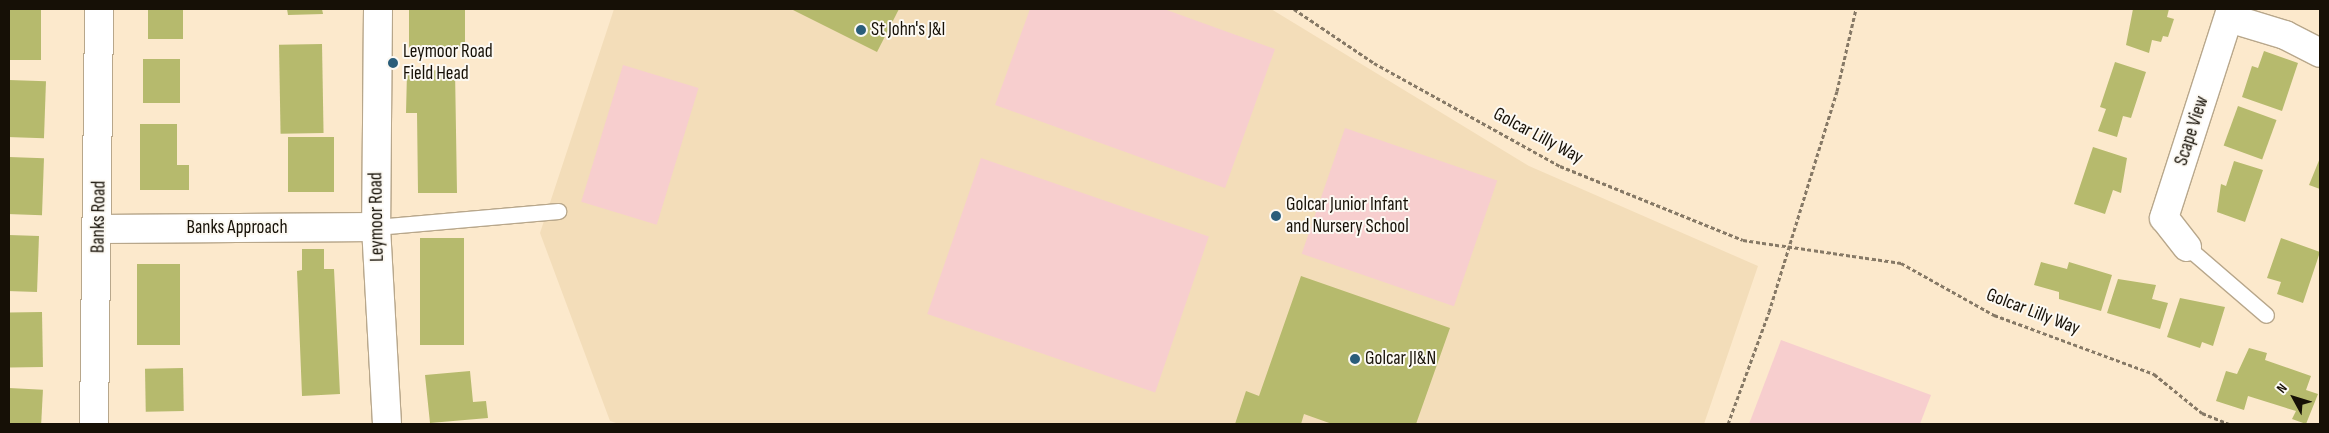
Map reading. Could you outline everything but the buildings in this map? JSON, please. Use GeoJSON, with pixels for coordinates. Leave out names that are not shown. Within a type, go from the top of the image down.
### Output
{"type":"FeatureCollection","features":[{"type":"Feature","properties":{"kind":"street","name":"Banks Road"},"geometry":{"type":"LineString","coordinates":[[94,424],[100,9]]}},
{"type":"Feature","properties":{"kind":"street","name":"Leymoor Road"},"geometry":{"type":"LineString","coordinates":[[378,9],[376,227],[387,424]]}},
{"type":"Feature","properties":{"kind":"street"},"geometry":{"type":"LineString","coordinates":[[2230,13],[2285,35],[2320,54]]}},
{"type":"Feature","properties":{"kind":"street","name":"Scape View"},"geometry":{"type":"LineString","coordinates":[[2187,247],[2164,218],[2230,13]]}},
{"type":"Feature","properties":{"kind":"street","name":"Banks Approach"},"geometry":{"type":"LineString","coordinates":[[98,229],[376,227]]}},
{"type":"Feature","properties":{"kind":"lane"},"geometry":{"type":"LineString","coordinates":[[376,227],[558,211]]}},
{"type":"Feature","properties":{"kind":"lane"},"geometry":{"type":"LineString","coordinates":[[2187,247],[2266,315]]}},
{"type":"Feature","properties":{"kind":"path","name":"Golcar Lilly Way"},"geometry":{"type":"LineString","coordinates":[[1294,9],[1374,63],[1560,166],[1743,240],[1788,245],[1901,263],[1994,315],[2154,374],[2202,413],[2229,424]]}},
{"type":"Feature","properties":{"kind":"path"},"geometry":{"type":"LineString","coordinates":[[1728,424],[1769,312],[1788,245],[1838,91],[1856,9]]}},
{"type":"Feature","properties":{"kind":"shaded area","name":"Golcar Junior Infant and Nursery School"},"geometry":{"type":"Polygon","coordinates":[[[614,9],[1271,9],[1529,166],[1758,266],[1704,424],[619,424],[610,421],[540,233],[614,9]]]}},
{"type":"Feature","properties":{"kind":"shaded area"},"geometry":{"type":"Polygon","coordinates":[[[1030,9],[1164,9],[1275,49],[1225,188],[995,105],[1030,9]]]}},
{"type":"Feature","properties":{"kind":"shaded area"},"geometry":{"type":"Polygon","coordinates":[[[623,65],[699,88],[657,225],[581,202],[623,65]]]}},
{"type":"Feature","properties":{"kind":"shaded area"},"geometry":{"type":"Polygon","coordinates":[[[1345,128],[1497,180],[1454,306],[1302,254],[1345,128]]]}},
{"type":"Feature","properties":{"kind":"shaded area"},"geometry":{"type":"Polygon","coordinates":[[[981,158],[1209,236],[1155,392],[927,314],[981,158]]]}},
{"type":"Feature","properties":{"kind":"shaded area"},"geometry":{"type":"Polygon","coordinates":[[[1781,340],[1931,395],[1920,424],[1749,424],[1781,340]]]}},
{"type":"Feature","properties":{"kind":"place","name":"St John's J&I"},"geometry":{"type":"Point","coordinates":[861,30]}},
{"type":"Feature","properties":{"kind":"place","name":"Leymoor Road Field Head"},"geometry":{"type":"Point","coordinates":[393,63]}},
{"type":"Feature","properties":{"kind":"place","name":"Golcar Junior Infant and Nursery School"},"geometry":{"type":"Point","coordinates":[1276,216]}},
{"type":"Feature","properties":{"kind":"place","name":"Golcar JI&N"},"geometry":{"type":"Point","coordinates":[1355,359]}}]}
